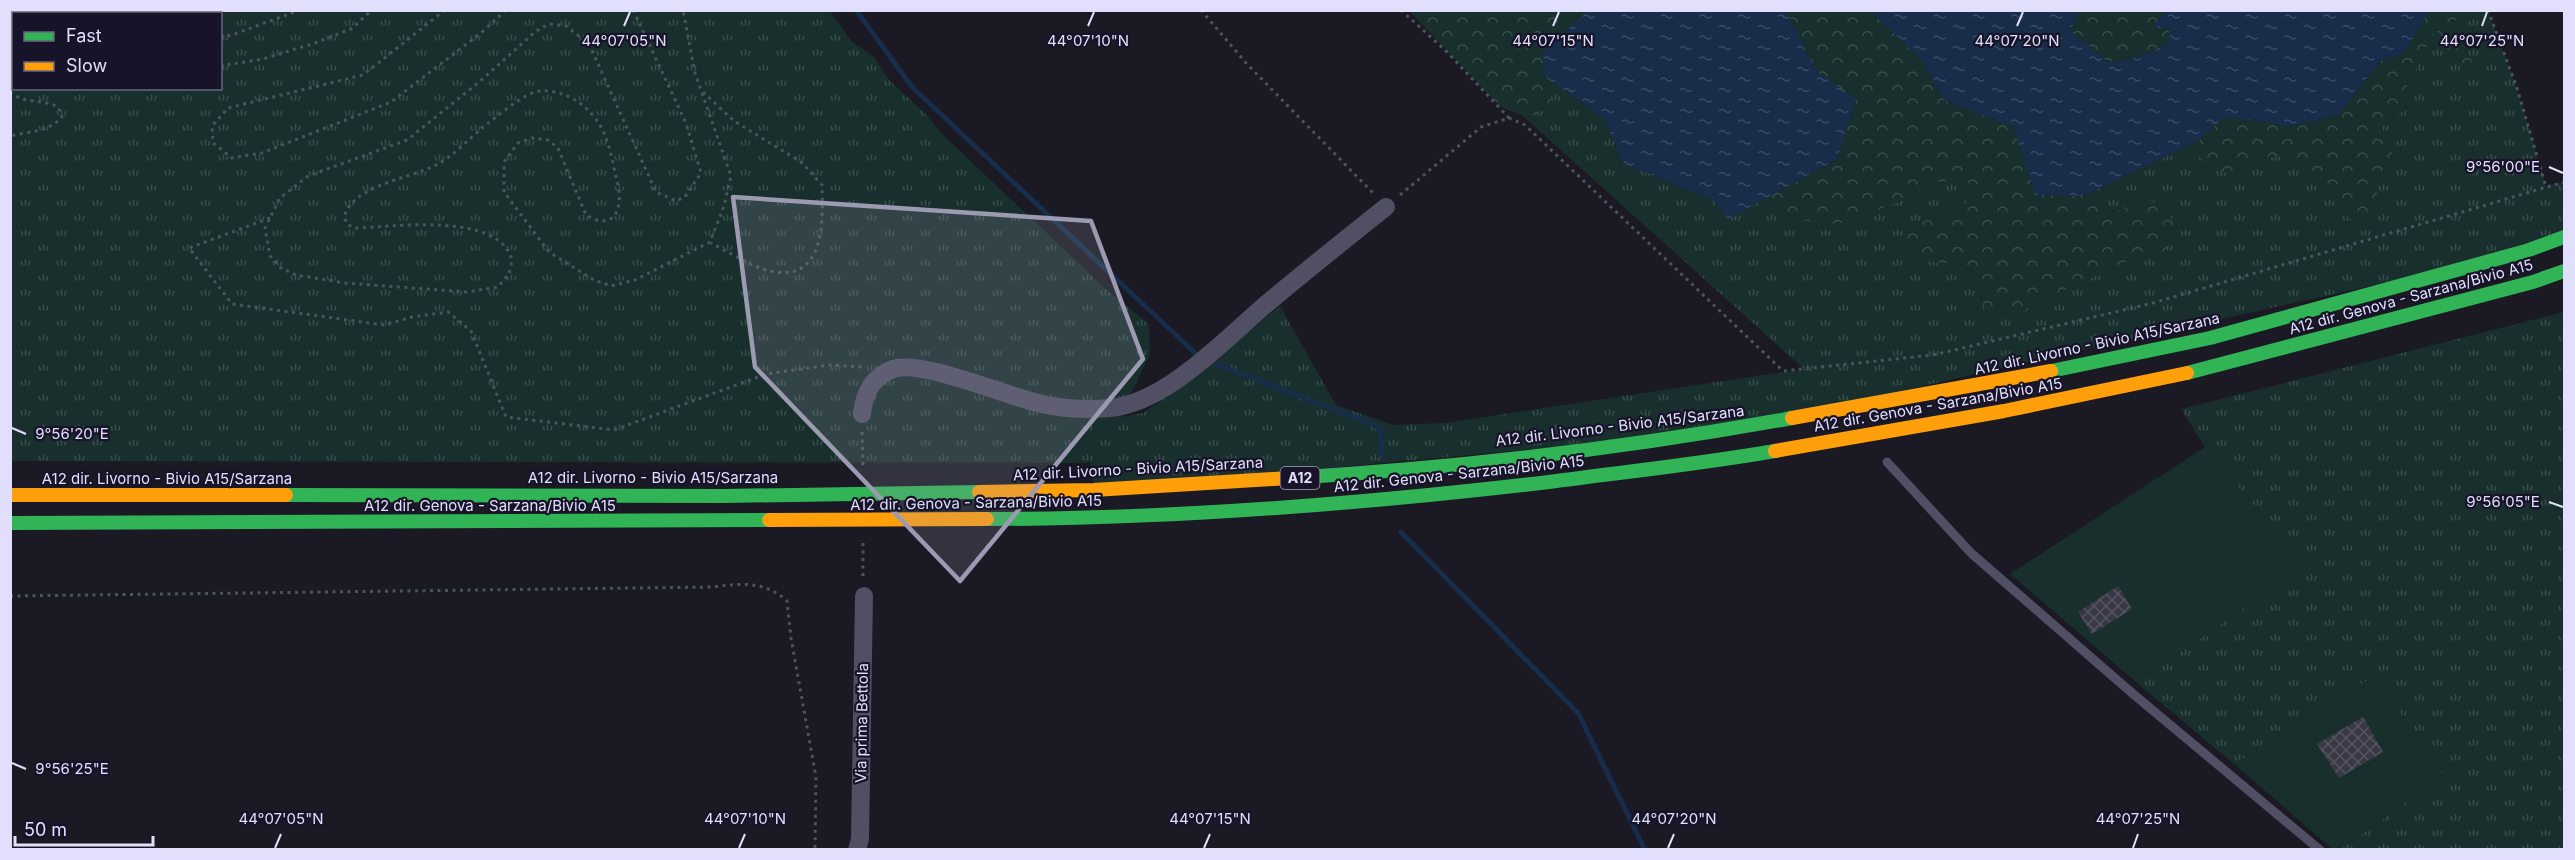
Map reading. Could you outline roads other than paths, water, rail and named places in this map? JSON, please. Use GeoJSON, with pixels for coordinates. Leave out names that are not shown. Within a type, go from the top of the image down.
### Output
{"type":"FeatureCollection","features":[{"type":"Feature","properties":{"kind":"highway","name":"A12 dir. Livorno - Bivio A15/Sarzana"},"geometry":{"type":"LineString","coordinates":[[10,495],[724,495],[1094,490],[1391,472],[1716,432],[2008,380],[2210,338],[2526,251],[2565,237]]}},
{"type":"Feature","properties":{"kind":"highway","name":"A12 dir. Genova - Sarzana/Bivio A15"},"geometry":{"type":"LineString","coordinates":[[10,523],[1098,519],[1390,501],[1719,461],[2004,411],[2219,366],[2532,282],[2565,271]]}},
{"type":"Feature","properties":{"kind":"street"},"geometry":{"type":"LineString","coordinates":[[862,414],[864,395],[878,378],[895,368],[920,369],[1038,404],[1072,408],[1118,407],[1138,401],[1148,397],[1189,369],[1386,207]]}},
{"type":"Feature","properties":{"kind":"street","name":"Via prima Bettola"},"geometry":{"type":"LineString","coordinates":[[857,849],[860,839],[864,596]]}},
{"type":"Feature","properties":{"kind":"lane"},"geometry":{"type":"LineString","coordinates":[[1887,462],[1971,553],[2132,693],[2320,849]]}},
{"type":"Feature","properties":{"kind":"water"},"geometry":{"type":"Polygon","coordinates":[[[1589,10],[1786,11],[1816,71],[1856,99],[1837,159],[1728,219],[1713,200],[1624,164],[1604,119],[1544,76],[1543,52],[1589,10]]]}},
{"type":"Feature","properties":{"kind":"water"},"geometry":{"type":"Polygon","coordinates":[[[2425,10],[2429,12],[2403,54],[2380,61],[2339,115],[2288,127],[2264,121],[2223,118],[2199,140],[2084,196],[2035,195],[2014,127],[1945,101],[1919,57],[1870,11],[2080,11],[2070,31],[2108,62],[2140,56],[2169,41],[2170,28],[2157,28],[2154,25],[2166,11],[2425,10]]]}},
{"type":"Feature","properties":{"kind":"waterway"},"geometry":{"type":"LineString","coordinates":[[856,10],[912,87],[1195,353]]}},
{"type":"Feature","properties":{"kind":"waterway"},"geometry":{"type":"LineString","coordinates":[[1213,363],[1375,425],[1381,430],[1382,457]]}},
{"type":"Feature","properties":{"kind":"waterway"},"geometry":{"type":"LineString","coordinates":[[1401,532],[1578,713],[1645,850]]}}]}
